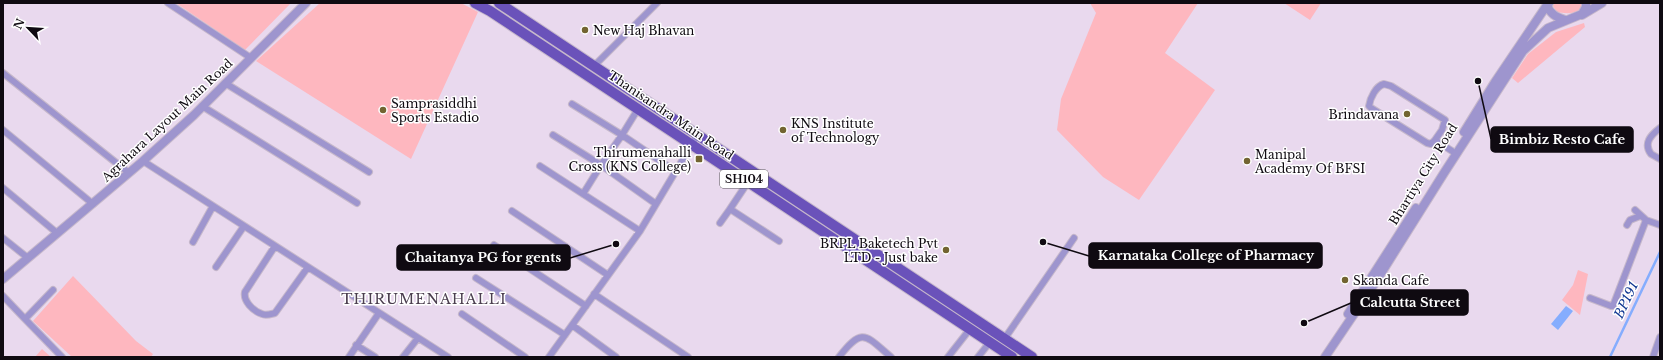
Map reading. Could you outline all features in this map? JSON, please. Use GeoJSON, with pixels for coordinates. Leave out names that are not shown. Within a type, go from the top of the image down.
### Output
{"type":"FeatureCollection","features":[{"type":"Feature","properties":{"kind":"main road","name":"Thanisandra Main Road"},"geometry":{"type":"LineString","coordinates":[[475,3],[496,15],[1012,357]]}},
{"type":"Feature","properties":{"kind":"main road","name":"Thanisandra Main Road"},"geometry":{"type":"LineString","coordinates":[[499,3],[1032,357]]}},
{"type":"Feature","properties":{"kind":"street"},"geometry":{"type":"LineString","coordinates":[[168,3],[250,58]]}},
{"type":"Feature","properties":{"kind":"street","name":"Agrahara Layout Main Road"},"geometry":{"type":"LineString","coordinates":[[3,279],[143,162],[306,3]]}},
{"type":"Feature","properties":{"kind":"street"},"geometry":{"type":"LineString","coordinates":[[594,66],[657,3]]}},
{"type":"Feature","properties":{"kind":"street"},"geometry":{"type":"LineString","coordinates":[[1579,16],[1584,11],[1586,3]]}},
{"type":"Feature","properties":{"kind":"street","name":"Bhartiya City Road"},"geometry":{"type":"LineString","coordinates":[[1322,357],[1523,51],[1548,28],[1565,20],[1579,16],[1602,3]]}},
{"type":"Feature","properties":{"kind":"street","name":"Bhartiya City Road"},"geometry":{"type":"LineString","coordinates":[[1548,4],[1549,10],[1553,15],[1565,20]]}},
{"type":"Feature","properties":{"kind":"street","name":"Bhartiya City Road"},"geometry":{"type":"LineString","coordinates":[[1372,282],[1495,82],[1548,4]]}},
{"type":"Feature","properties":{"kind":"street"},"geometry":{"type":"LineString","coordinates":[[3,73],[129,173]]}},
{"type":"Feature","properties":{"kind":"street"},"geometry":{"type":"LineString","coordinates":[[225,83],[369,172]]}},
{"type":"Feature","properties":{"kind":"street"},"geometry":{"type":"LineString","coordinates":[[1384,84],[1391,86],[1444,120],[1445,123],[1442,130],[1435,140],[1431,144],[1427,143],[1371,108],[1369,106],[1369,102],[1378,86],[1384,84]]}},
{"type":"Feature","properties":{"kind":"street"},"geometry":{"type":"LineString","coordinates":[[572,104],[622,135],[675,171]]}},
{"type":"Feature","properties":{"kind":"street"},"geometry":{"type":"LineString","coordinates":[[202,106],[357,203]]}},
{"type":"Feature","properties":{"kind":"street"},"geometry":{"type":"LineString","coordinates":[[583,194],[638,109]]}},
{"type":"Feature","properties":{"kind":"street"},"geometry":{"type":"LineString","coordinates":[[1660,128],[1649,138],[1648,145],[1652,154],[1660,158]]}},
{"type":"Feature","properties":{"kind":"street"},"geometry":{"type":"LineString","coordinates":[[3,130],[93,204]]}},
{"type":"Feature","properties":{"kind":"street"},"geometry":{"type":"LineString","coordinates":[[549,357],[640,232],[698,134]]}},
{"type":"Feature","properties":{"kind":"street"},"geometry":{"type":"LineString","coordinates":[[553,135],[601,165],[656,204]]}},
{"type":"Feature","properties":{"kind":"street"},"geometry":{"type":"LineString","coordinates":[[1435,140],[1452,151]]}},
{"type":"Feature","properties":{"kind":"street"},"geometry":{"type":"LineString","coordinates":[[143,162],[445,356]]}},
{"type":"Feature","properties":{"kind":"street"},"geometry":{"type":"LineString","coordinates":[[540,166],[640,232]]}},
{"type":"Feature","properties":{"kind":"street"},"geometry":{"type":"LineString","coordinates":[[720,222],[748,182]]}},
{"type":"Feature","properties":{"kind":"street"},"geometry":{"type":"LineString","coordinates":[[3,188],[57,233]]}},
{"type":"Feature","properties":{"kind":"street"},"geometry":{"type":"LineString","coordinates":[[193,242],[213,206]]}},
{"type":"Feature","properties":{"kind":"street"},"geometry":{"type":"LineString","coordinates":[[730,209],[779,241]]}},
{"type":"Feature","properties":{"kind":"street"},"geometry":{"type":"LineString","coordinates":[[1635,210],[1646,220],[1660,225]]}},
{"type":"Feature","properties":{"kind":"street"},"geometry":{"type":"LineString","coordinates":[[512,211],[608,275]]}},
{"type":"Feature","properties":{"kind":"street"},"geometry":{"type":"LineString","coordinates":[[1627,225],[1630,220],[1640,216]]}},
{"type":"Feature","properties":{"kind":"street"},"geometry":{"type":"LineString","coordinates":[[1590,298],[1611,306],[1615,303],[1646,220]]}},
{"type":"Feature","properties":{"kind":"street"},"geometry":{"type":"LineString","coordinates":[[216,267],[244,226]]}},
{"type":"Feature","properties":{"kind":"street"},"geometry":{"type":"LineString","coordinates":[[3,238],[28,258]]}},
{"type":"Feature","properties":{"kind":"street"},"geometry":{"type":"LineString","coordinates":[[1005,338],[1074,238]]}},
{"type":"Feature","properties":{"kind":"street"},"geometry":{"type":"LineString","coordinates":[[494,245],[586,306]]}},
{"type":"Feature","properties":{"kind":"street"},"geometry":{"type":"LineString","coordinates":[[275,246],[244,297],[246,302],[262,314],[269,315],[275,313],[308,267]]}},
{"type":"Feature","properties":{"kind":"street"},"geometry":{"type":"LineString","coordinates":[[476,278],[566,335]]}},
{"type":"Feature","properties":{"kind":"street"},"geometry":{"type":"LineString","coordinates":[[25,319],[53,290]]}},
{"type":"Feature","properties":{"kind":"street"},"geometry":{"type":"LineString","coordinates":[[594,294],[688,357]]}},
{"type":"Feature","properties":{"kind":"street"},"geometry":{"type":"LineString","coordinates":[[3,296],[62,357]]}},
{"type":"Feature","properties":{"kind":"street"},"geometry":{"type":"LineString","coordinates":[[349,357],[379,313]]}},
{"type":"Feature","properties":{"kind":"street"},"geometry":{"type":"LineString","coordinates":[[462,314],[525,357]]}},
{"type":"Feature","properties":{"kind":"street"},"geometry":{"type":"LineString","coordinates":[[572,325],[616,357]]}},
{"type":"Feature","properties":{"kind":"street"},"geometry":{"type":"LineString","coordinates":[[948,357],[970,329]]}},
{"type":"Feature","properties":{"kind":"street"},"geometry":{"type":"LineString","coordinates":[[839,357],[850,343],[858,337],[866,337],[892,357]]}},
{"type":"Feature","properties":{"kind":"street"},"geometry":{"type":"LineString","coordinates":[[1653,357],[1660,337]]}},
{"type":"Feature","properties":{"kind":"street"},"geometry":{"type":"LineString","coordinates":[[403,357],[418,338]]}},
{"type":"Feature","properties":{"kind":"street"},"geometry":{"type":"LineString","coordinates":[[978,357],[990,342]]}},
{"type":"Feature","properties":{"kind":"street"},"geometry":{"type":"LineString","coordinates":[[356,345],[375,357]]}},
{"type":"Feature","properties":{"kind":"shaded area"},"geometry":{"type":"Polygon","coordinates":[[[176,3],[291,3],[245,50],[176,3]]]}},
{"type":"Feature","properties":{"kind":"shaded area","name":"Samprasiddhi Sports Estadio"},"geometry":{"type":"Polygon","coordinates":[[[320,3],[461,3],[478,12],[411,159],[256,61],[320,3]]]}},
{"type":"Feature","properties":{"kind":"shaded area"},"geometry":{"type":"Polygon","coordinates":[[[1090,3],[1198,3],[1165,53],[1215,90],[1139,200],[1103,177],[1057,130],[1061,99],[1096,13],[1090,3]]]}},
{"type":"Feature","properties":{"kind":"shaded area"},"geometry":{"type":"Polygon","coordinates":[[[1284,3],[1321,3],[1310,20],[1284,3]]]}},
{"type":"Feature","properties":{"kind":"shaded area"},"geometry":{"type":"Polygon","coordinates":[[[1554,3],[1583,3],[1576,12],[1565,13],[1557,12],[1553,6],[1554,3]]]}},
{"type":"Feature","properties":{"kind":"shaded area"},"geometry":{"type":"Polygon","coordinates":[[[1584,23],[1585,27],[1518,83],[1512,78],[1528,54],[1556,32],[1584,23]]]}},
{"type":"Feature","properties":{"kind":"shaded area"},"geometry":{"type":"Polygon","coordinates":[[[1578,270],[1588,274],[1580,315],[1562,300],[1573,285],[1578,270]]]}},
{"type":"Feature","properties":{"kind":"shaded area"},"geometry":{"type":"Polygon","coordinates":[[[73,276],[136,341],[153,354],[151,357],[72,357],[33,321],[73,276]]]}},
{"type":"Feature","properties":{"kind":"shaded area"},"geometry":{"type":"Polygon","coordinates":[[[42,349],[51,357],[35,357],[42,349]]]}},
{"type":"Feature","properties":{"kind":"water"},"geometry":{"type":"Polygon","coordinates":[[[1566,306],[1573,311],[1558,330],[1551,324],[1566,306]]]}},
{"type":"Feature","properties":{"kind":"waterway","name":"BP191"},"geometry":{"type":"LineString","coordinates":[[1610,357],[1660,252]]}},
{"type":"Feature","properties":{"kind":"place","name":"New Haj Bhavan"},"geometry":{"type":"Point","coordinates":[585,30]}},
{"type":"Feature","properties":{"kind":"place","name":"Bimbiz Resto Cafe"},"geometry":{"type":"Point","coordinates":[1478,81]}},
{"type":"Feature","properties":{"kind":"place","name":"Samprasiddhi Sports Estadio"},"geometry":{"type":"Point","coordinates":[383,110]}},
{"type":"Feature","properties":{"kind":"place","name":"Brindavana"},"geometry":{"type":"Point","coordinates":[1407,114]}},
{"type":"Feature","properties":{"kind":"place","name":"KNS Institute of Technology"},"geometry":{"type":"Point","coordinates":[783,130]}},
{"type":"Feature","properties":{"kind":"place","name":"Thirumenahalli Cross (KNS College)"},"geometry":{"type":"Point","coordinates":[699,159]}},
{"type":"Feature","properties":{"kind":"place","name":"Manipal Academy Of BFSI"},"geometry":{"type":"Point","coordinates":[1247,161]}},
{"type":"Feature","properties":{"kind":"place","name":"Karnataka College of Pharmacy"},"geometry":{"type":"Point","coordinates":[1043,242]}},
{"type":"Feature","properties":{"kind":"place","name":"Chaitanya PG for gents"},"geometry":{"type":"Point","coordinates":[616,244]}},
{"type":"Feature","properties":{"kind":"place","name":"BRPL Baketech Pvt LTD - Just bake"},"geometry":{"type":"Point","coordinates":[946,250]}},
{"type":"Feature","properties":{"kind":"place","name":"Skanda Cafe"},"geometry":{"type":"Point","coordinates":[1345,280]}},
{"type":"Feature","properties":{"kind":"place","name":"Calcutta Street"},"geometry":{"type":"Point","coordinates":[1304,323]}},
{"type":"Feature","properties":{"kind":"district","name":"THIRUMENAHALLI"},"geometry":{"type":"Point","coordinates":[424,299]}}]}
